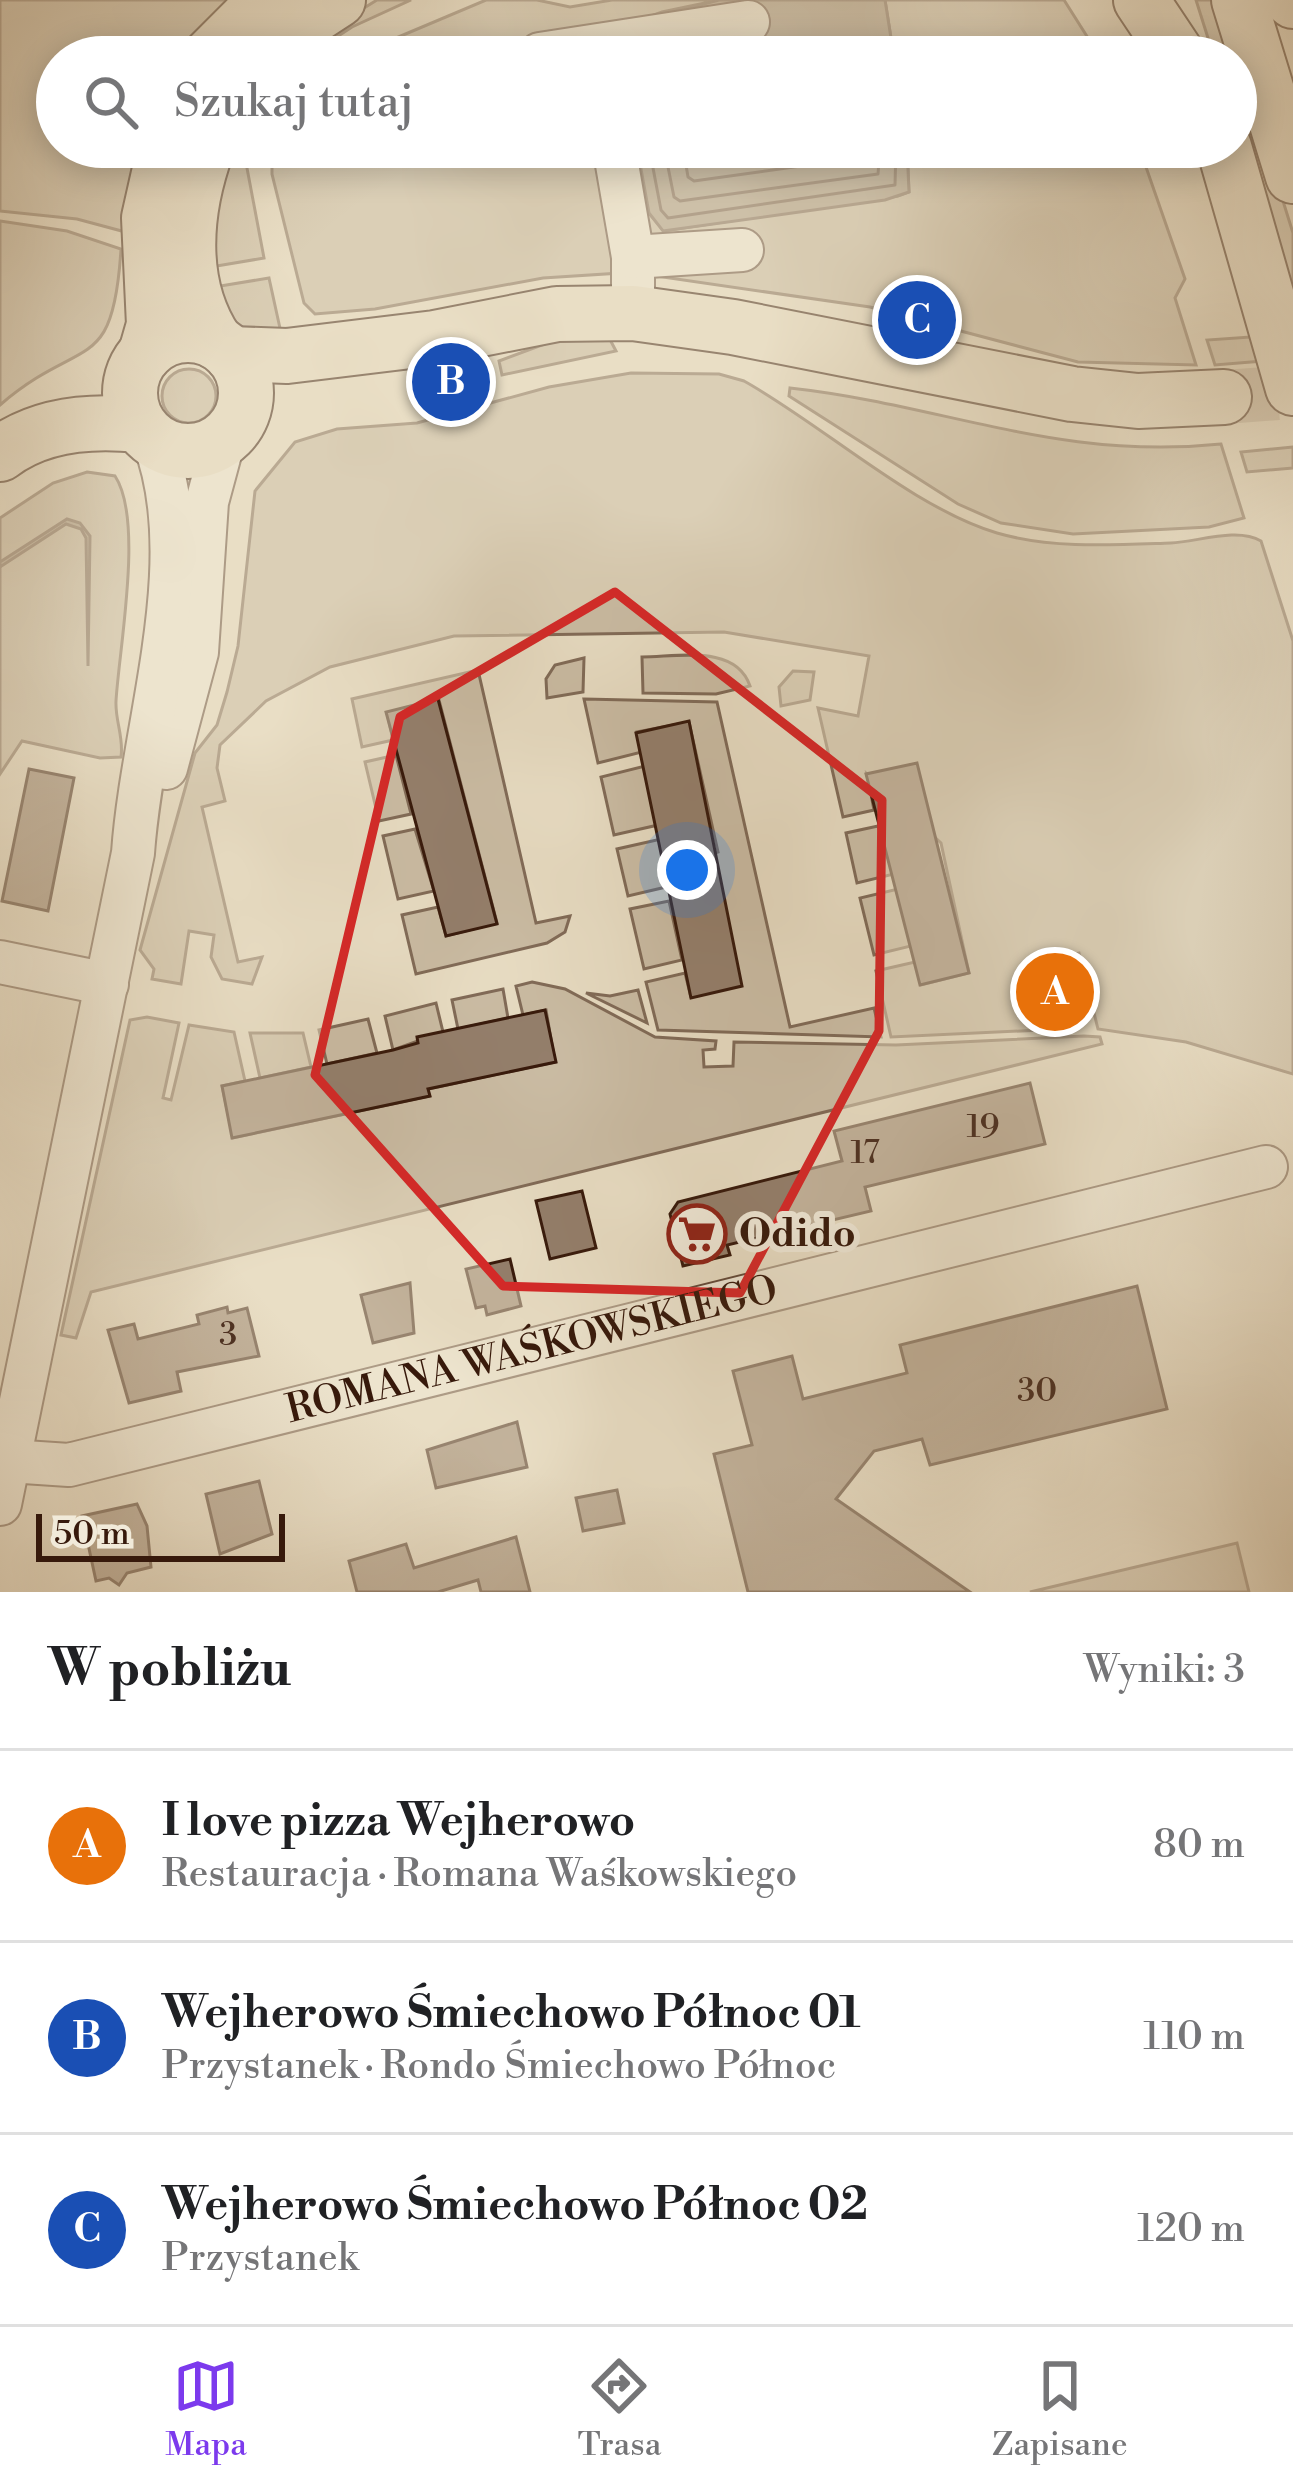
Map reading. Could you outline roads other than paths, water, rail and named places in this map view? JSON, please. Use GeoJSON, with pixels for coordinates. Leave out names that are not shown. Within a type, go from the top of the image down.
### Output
{"type":"FeatureCollection","features":[{"type":"Feature","properties":{"kind":"main road"},"geometry":{"type":"LineString","coordinates":[[230,36],[266,0]]}},
{"type":"Feature","properties":{"kind":"main road"},"geometry":{"type":"LineString","coordinates":[[285,36],[338,0]]}},
{"type":"Feature","properties":{"kind":"main road"},"geometry":{"type":"LineString","coordinates":[[1141,0],[1165,36]]}},
{"type":"Feature","properties":{"kind":"main road"},"geometry":{"type":"LineString","coordinates":[[1180,0],[1191,36]]}},
{"type":"Feature","properties":{"kind":"main road"},"geometry":{"type":"LineString","coordinates":[[1239,0],[1250,36]]}},
{"type":"Feature","properties":{"kind":"main road"},"geometry":{"type":"LineString","coordinates":[[1257,59],[1293,176]]}},
{"type":"Feature","properties":{"kind":"main road"},"geometry":{"type":"LineString","coordinates":[[146,432],[130,388],[154,325],[148,218],[160,168]]}},
{"type":"Feature","properties":{"kind":"main road"},"geometry":{"type":"LineString","coordinates":[[201,168],[191,205],[188,245],[200,318],[246,388],[230,432]]}},
{"type":"Feature","properties":{"kind":"main road"},"geometry":{"type":"LineString","coordinates":[[1230,168],[1293,388]]}},
{"type":"Feature","properties":{"kind":"main road"},"geometry":{"type":"LineString","coordinates":[[12,444],[62,395],[140,361],[179,335],[224,348],[287,356],[435,338],[556,314],[633,313],[734,327],[1072,394],[1138,400],[1224,397]]}},
{"type":"Feature","properties":{"kind":"main road"},"geometry":{"type":"LineString","coordinates":[[12,444],[93,422],[146,432],[189,451],[296,393],[435,338]]}},
{"type":"Feature","properties":{"kind":"street"},"geometry":{"type":"LineString","coordinates":[[675,36],[748,22]]}},
{"type":"Feature","properties":{"kind":"street"},"geometry":{"type":"LineString","coordinates":[[618,168],[633,257],[633,313]]}},
{"type":"Feature","properties":{"kind":"street"},"geometry":{"type":"LineString","coordinates":[[633,257],[742,250]]}},
{"type":"Feature","properties":{"kind":"street"},"geometry":{"type":"LineString","coordinates":[[0,1504],[133,853],[162,782],[177,664],[171,502],[146,432]]}},
{"type":"Feature","properties":{"kind":"street"},"geometry":{"type":"LineString","coordinates":[[177,664],[205,588],[207,502],[230,432]]}},
{"type":"Feature","properties":{"kind":"street"},"geometry":{"type":"LineString","coordinates":[[0,962],[107,984]]}},
{"type":"Feature","properties":{"kind":"street","name":"ROMANA WAŚKOWSKIEGO"},"geometry":{"type":"LineString","coordinates":[[9,1461],[69,1465],[1266,1167]]}},
{"type":"Feature","properties":{"kind":"water"},"geometry":{"type":"Polygon","coordinates":[[[719,0],[885,0],[891,36],[636,36],[636,22],[719,0]]]}},
{"type":"Feature","properties":{"kind":"water"},"geometry":{"type":"Polygon","coordinates":[[[641,168],[908,168],[909,192],[885,200],[663,231],[649,213],[641,168]]]}},
{"type":"Feature","properties":{"kind":"water"},"geometry":{"type":"Polygon","coordinates":[[[67,519],[80,523],[90,536],[88,666],[86,538],[81,529],[66,524],[0,567],[0,562],[67,519]]]}},
{"type":"Feature","properties":{"kind":"tunnel"},"geometry":{"type":"LineString","coordinates":[[1224,397],[1293,392]]}},
{"type":"Feature","properties":{"kind":"place","name":"Wejherowo Śmiechowo Północ 02"},"geometry":{"type":"Point","coordinates":[917,320]}},
{"type":"Feature","properties":{"kind":"place","name":"Wejherowo Śmiechowo Północ 01"},"geometry":{"type":"Point","coordinates":[451,382]}},
{"type":"Feature","properties":{"kind":"place","name":"I love pizza Wejherowo"},"geometry":{"type":"Point","coordinates":[1055,992]}},
{"type":"Feature","properties":{"kind":"place","name":"Odido"},"geometry":{"type":"Point","coordinates":[697,1234]}}]}
